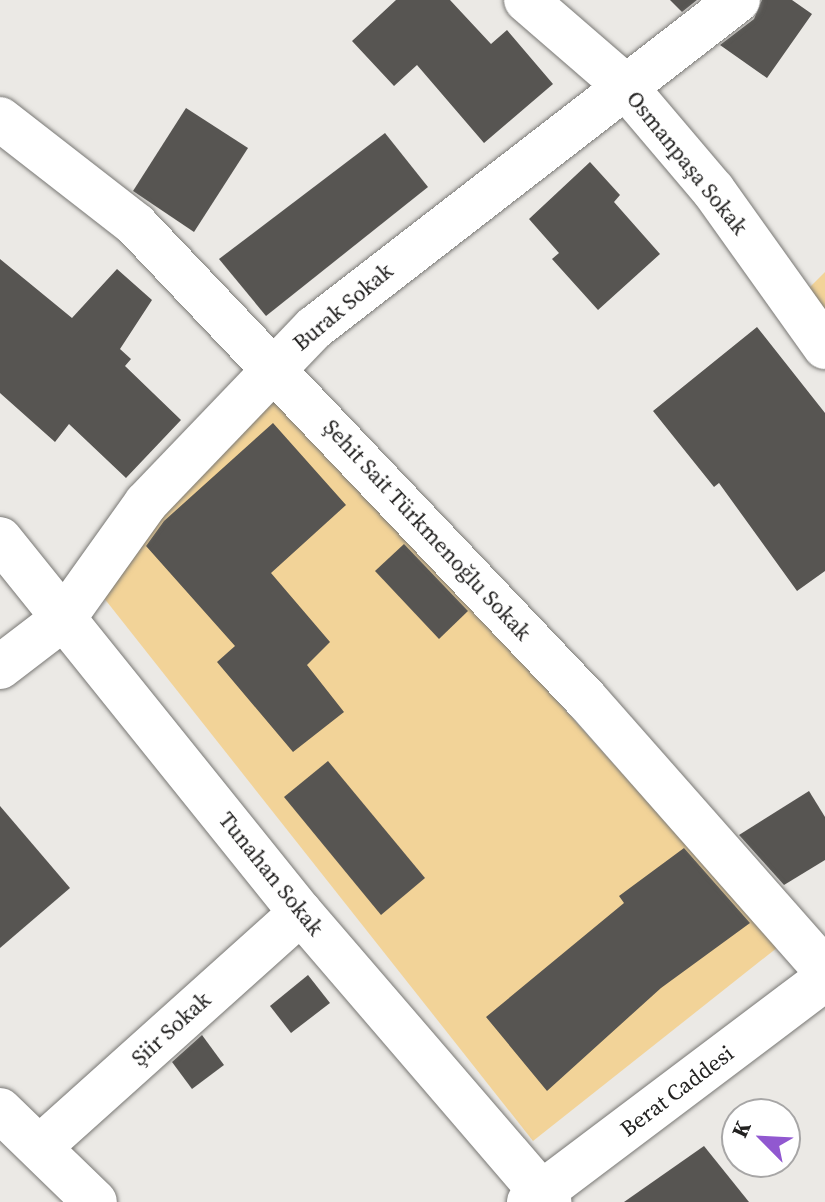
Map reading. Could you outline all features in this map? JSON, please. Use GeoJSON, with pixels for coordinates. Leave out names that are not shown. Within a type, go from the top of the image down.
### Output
{"type":"FeatureCollection","features":[{"type":"Feature","properties":{"kind":"street","name":"Osmanpaşa Sokak"},"geometry":{"type":"LineString","coordinates":[[526,0],[623,84],[713,190],[825,347]]}},
{"type":"Feature","properties":{"kind":"street","name":"Burak Sokak"},"geometry":{"type":"LineString","coordinates":[[0,667],[64,618],[146,503],[314,328],[623,84],[738,0]]}},
{"type":"Feature","properties":{"kind":"street","name":"Şehit Sait Türkmenoğlu Sokak"},"geometry":{"type":"LineString","coordinates":[[0,119],[136,225],[586,699],[825,970]]}},
{"type":"Feature","properties":{"kind":"street","name":"Tunahan Sokak"},"geometry":{"type":"LineString","coordinates":[[0,539],[301,913],[540,1199]]}},
{"type":"Feature","properties":{"kind":"street","name":"Şiir Sokak"},"geometry":{"type":"LineString","coordinates":[[41,1146],[301,913]]}},
{"type":"Feature","properties":{"kind":"street","name":"Berat Caddesi"},"geometry":{"type":"LineString","coordinates":[[540,1199],[825,979]]}},
{"type":"Feature","properties":{"kind":"street"},"geometry":{"type":"LineString","coordinates":[[0,1110],[41,1146],[95,1202]]}},
{"type":"Feature","properties":{"kind":"shaded area"},"geometry":{"type":"Polygon","coordinates":[[[825,272],[825,320],[805,292],[825,272]]]}},
{"type":"Feature","properties":{"kind":"shaded area"},"geometry":{"type":"Polygon","coordinates":[[[272,384],[778,947],[533,1141],[100,593],[272,384]]]}},
{"type":"Feature","properties":{"kind":"building"},"geometry":{"type":"Polygon","coordinates":[[[396,0],[450,0],[491,44],[507,30],[553,84],[484,143],[417,65],[394,86],[352,41],[396,0]]]}},
{"type":"Feature","properties":{"kind":"building"},"geometry":{"type":"Polygon","coordinates":[[[670,0],[697,0],[682,12],[670,0]]]}},
{"type":"Feature","properties":{"kind":"building"},"geometry":{"type":"Polygon","coordinates":[[[762,0],[792,0],[812,14],[767,78],[720,45],[754,19],[762,0]]]}},
{"type":"Feature","properties":{"kind":"building"},"geometry":{"type":"Polygon","coordinates":[[[186,108],[248,148],[194,232],[133,191],[186,108]]]}},
{"type":"Feature","properties":{"kind":"building"},"geometry":{"type":"Polygon","coordinates":[[[385,133],[428,187],[266,316],[219,259],[385,133]]]}},
{"type":"Feature","properties":{"kind":"building"},"geometry":{"type":"Polygon","coordinates":[[[590,162],[620,195],[614,202],[660,254],[598,310],[552,259],[559,253],[529,219],[590,162]]]}},
{"type":"Feature","properties":{"kind":"building"},"geometry":{"type":"Polygon","coordinates":[[[0,259],[72,318],[117,269],[152,300],[120,349],[131,359],[125,366],[181,420],[126,478],[69,424],[55,442],[0,393],[0,259]]]}},
{"type":"Feature","properties":{"kind":"building"},"geometry":{"type":"Polygon","coordinates":[[[757,327],[825,413],[825,571],[797,591],[719,483],[714,487],[653,411],[757,327]]]}},
{"type":"Feature","properties":{"kind":"building"},"geometry":{"type":"Polygon","coordinates":[[[273,423],[346,505],[271,573],[330,642],[307,665],[344,712],[293,752],[217,662],[235,646],[146,546],[164,521],[273,423]]]}},
{"type":"Feature","properties":{"kind":"building"},"geometry":{"type":"Polygon","coordinates":[[[404,544],[468,611],[439,639],[375,571],[404,544]]]}},
{"type":"Feature","properties":{"kind":"building"},"geometry":{"type":"Polygon","coordinates":[[[328,761],[425,878],[381,915],[284,797],[328,761]]]}},
{"type":"Feature","properties":{"kind":"building"},"geometry":{"type":"Polygon","coordinates":[[[809,791],[825,817],[825,860],[784,885],[739,835],[809,791]]]}},
{"type":"Feature","properties":{"kind":"building"},"geometry":{"type":"Polygon","coordinates":[[[0,806],[70,888],[0,948],[0,806]]]}},
{"type":"Feature","properties":{"kind":"building"},"geometry":{"type":"Polygon","coordinates":[[[684,848],[750,923],[661,988],[547,1091],[486,1017],[624,903],[619,896],[684,848]]]}},
{"type":"Feature","properties":{"kind":"building"},"geometry":{"type":"Polygon","coordinates":[[[308,975],[330,1003],[291,1033],[270,1006],[308,975]]]}},
{"type":"Feature","properties":{"kind":"building"},"geometry":{"type":"Polygon","coordinates":[[[202,1035],[224,1065],[192,1089],[172,1062],[202,1035]]]}},
{"type":"Feature","properties":{"kind":"building"},"geometry":{"type":"Polygon","coordinates":[[[704,1146],[721,1167],[721,1178],[730,1178],[749,1202],[624,1202],[704,1146]]]}}]}
